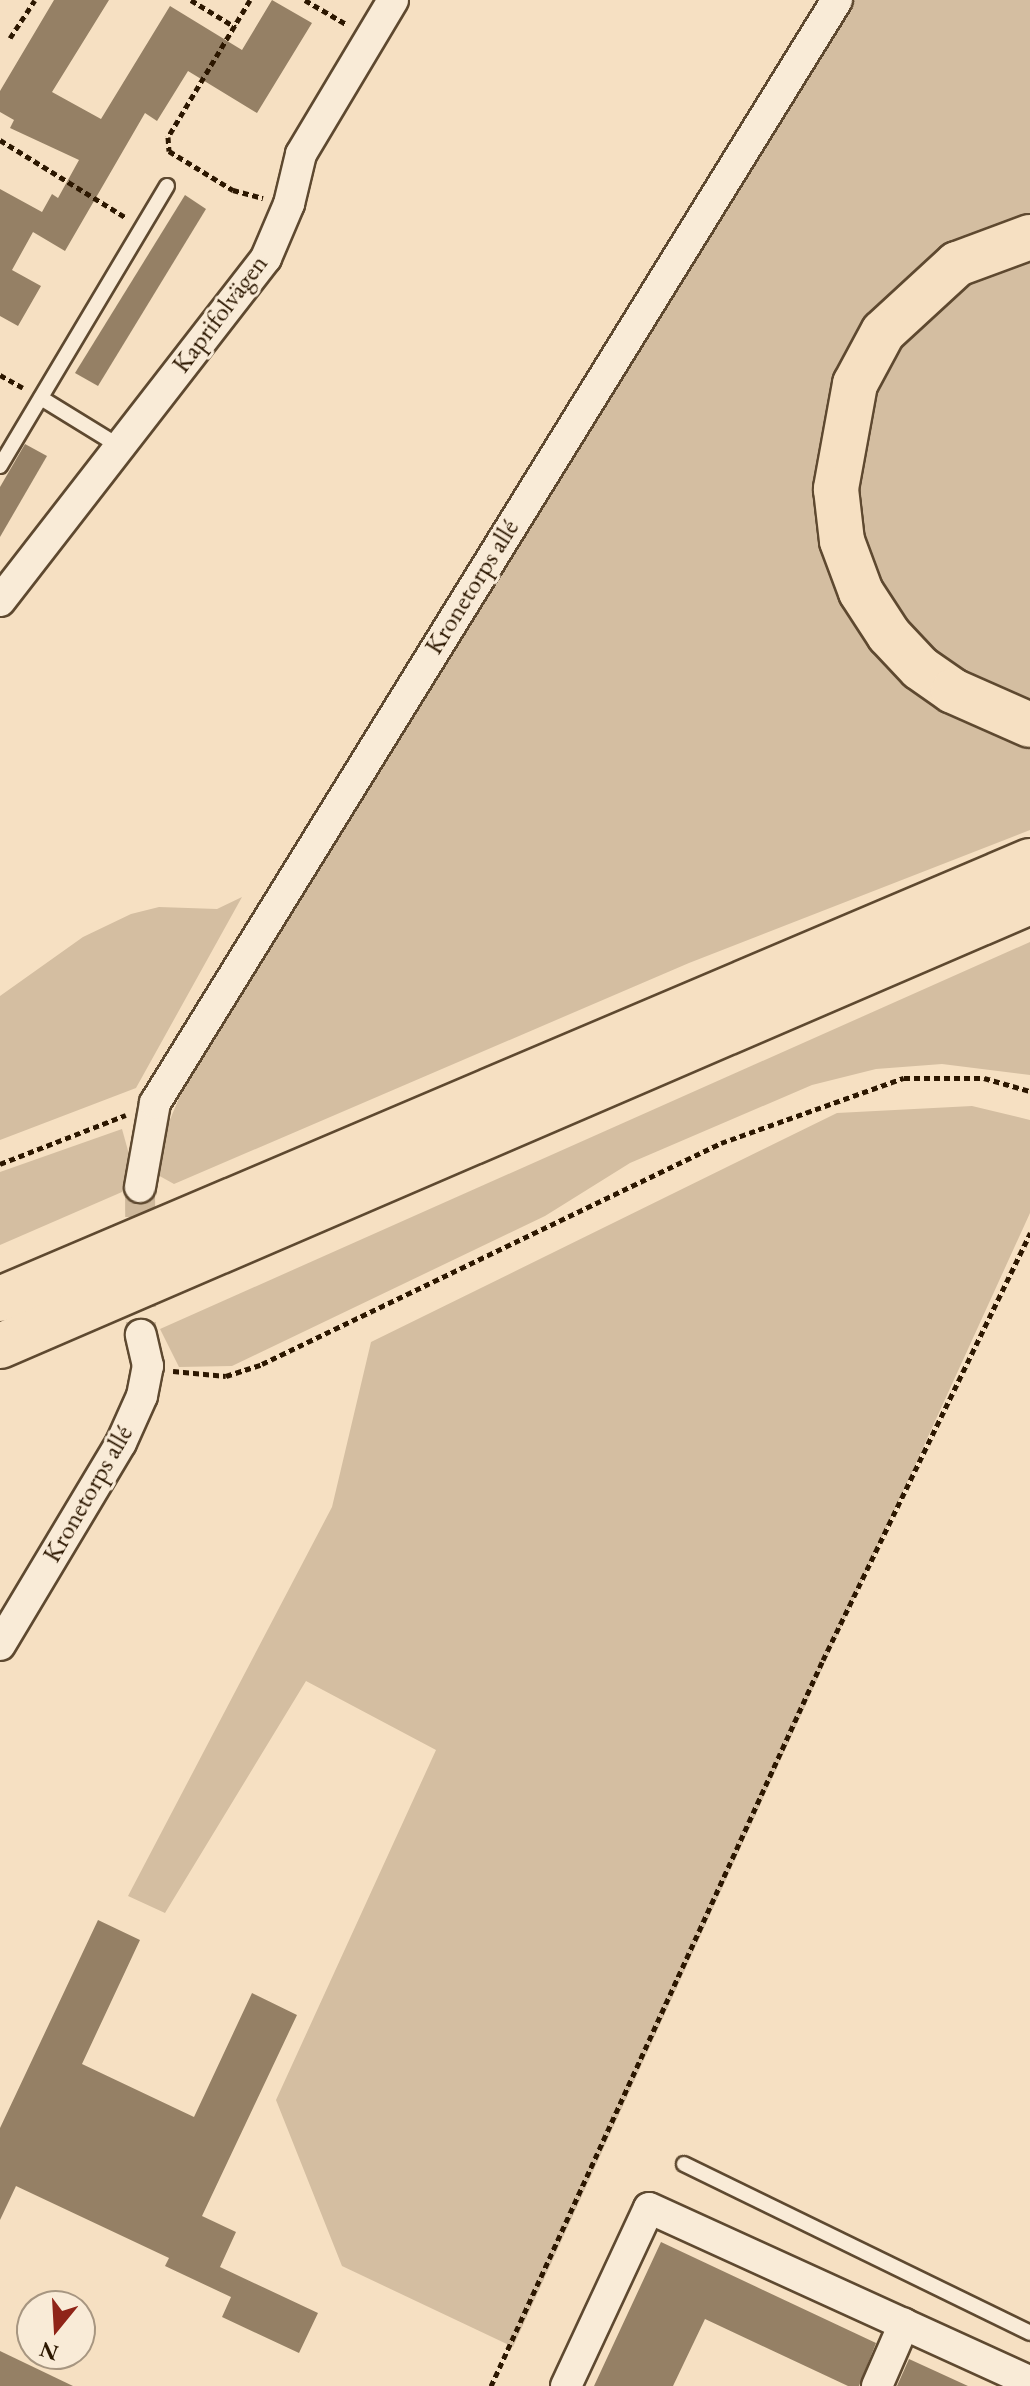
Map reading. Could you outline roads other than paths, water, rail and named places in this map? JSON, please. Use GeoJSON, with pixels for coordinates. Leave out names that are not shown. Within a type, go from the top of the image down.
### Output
{"type":"FeatureCollection","features":[{"type":"Feature","properties":{"kind":"highway"},"geometry":{"type":"LineString","coordinates":[[1030,237],[957,264],[883,332],[855,384],[836,489],[842,541],[861,592],[889,635],[920,668],[953,691],[1030,725]]}},
{"type":"Feature","properties":{"kind":"highway"},"geometry":{"type":"LineString","coordinates":[[0,1299],[76,1264],[1030,861]]}},
{"type":"Feature","properties":{"kind":"highway"},"geometry":{"type":"LineString","coordinates":[[0,1346],[208,1260],[1030,902]]}},
{"type":"Feature","properties":{"kind":"highway"},"geometry":{"type":"LineString","coordinates":[[0,1376],[112,1320],[208,1260]]}},
{"type":"Feature","properties":{"kind":"highway"},"geometry":{"type":"LineString","coordinates":[[0,1287],[76,1264]]}},
{"type":"Feature","properties":{"kind":"street","name":"Kaprifolvägen"},"geometry":{"type":"LineString","coordinates":[[0,601],[266,258],[289,204],[301,154],[393,0]]}},
{"type":"Feature","properties":{"kind":"street","name":"Kronetorps allé"},"geometry":{"type":"LineString","coordinates":[[140,1187],[155,1103],[837,0]]}},
{"type":"Feature","properties":{"kind":"street","name":"Kronetorps allé"},"geometry":{"type":"LineString","coordinates":[[0,1645],[121,1443],[142,1396],[148,1366],[141,1335]]}},
{"type":"Feature","properties":{"kind":"street"},"geometry":{"type":"LineString","coordinates":[[566,2386],[649,2208],[1030,2382]]}},
{"type":"Feature","properties":{"kind":"street"},"geometry":{"type":"LineString","coordinates":[[877,2386],[904,2324]]}},
{"type":"Feature","properties":{"kind":"lane"},"geometry":{"type":"LineString","coordinates":[[0,466],[167,186]]}},
{"type":"Feature","properties":{"kind":"lane"},"geometry":{"type":"LineString","coordinates":[[41,398],[119,446]]}},
{"type":"Feature","properties":{"kind":"lane"},"geometry":{"type":"LineString","coordinates":[[684,2164],[1030,2333]]}},
{"type":"Feature","properties":{"kind":"tunnel"},"geometry":{"type":"LineString","coordinates":[[140,1187],[141,1335]]}}]}
